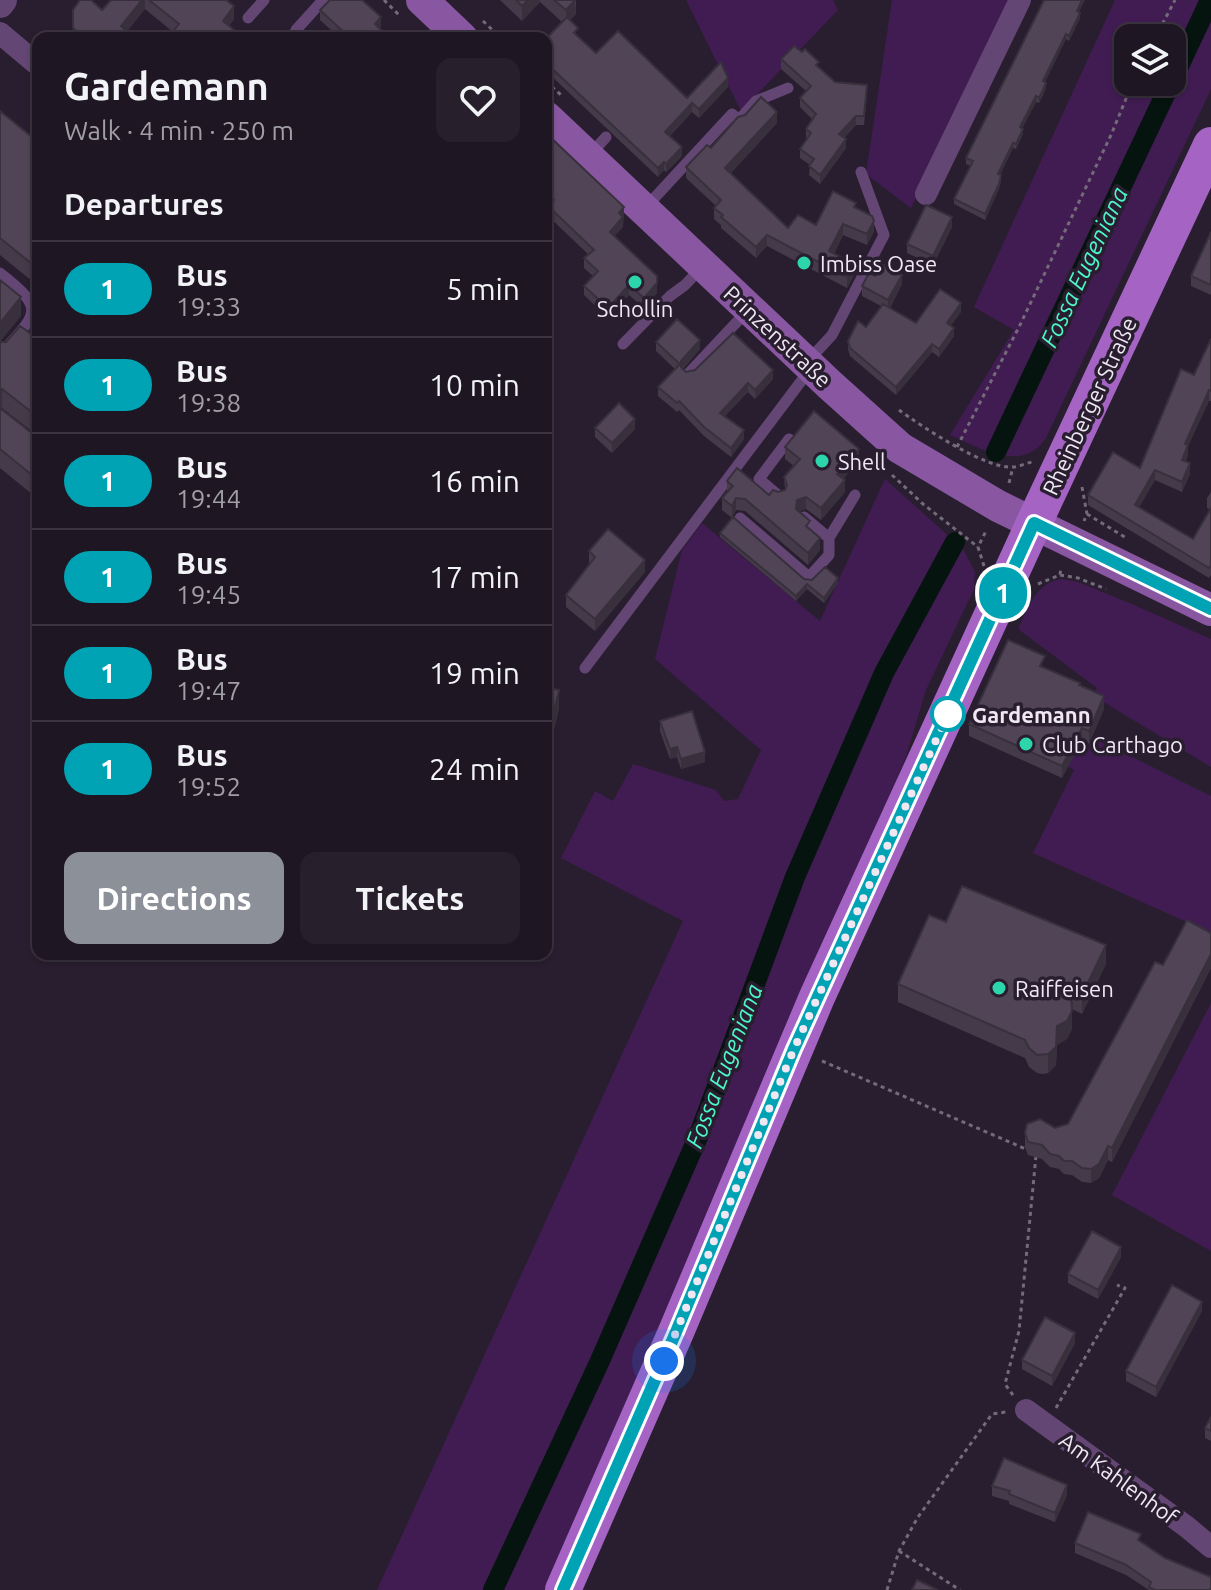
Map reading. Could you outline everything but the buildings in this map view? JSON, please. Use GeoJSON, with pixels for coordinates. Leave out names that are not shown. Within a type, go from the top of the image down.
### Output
{"type":"FeatureCollection","features":[{"type":"Feature","properties":{"kind":"main road"},"geometry":{"type":"LineString","coordinates":[[429,2],[456,32]]}},
{"type":"Feature","properties":{"kind":"main road","name":"Prinzenstraße"},"geometry":{"type":"LineString","coordinates":[[555,107],[597,147],[644,209],[900,448],[944,476],[1034,523],[1211,610]]}},
{"type":"Feature","properties":{"kind":"main road","name":"Rheinberger Straße"},"geometry":{"type":"LineString","coordinates":[[563,1590],[676,1332],[794,1049],[1211,145]]}},
{"type":"Feature","properties":{"kind":"street"},"geometry":{"type":"LineString","coordinates":[[926,194],[1020,0]]}},
{"type":"Feature","properties":{"kind":"street"},"geometry":{"type":"LineString","coordinates":[[0,33],[32,60]]}},
{"type":"Feature","properties":{"kind":"street","name":"Am Kahlenhof"},"geometry":{"type":"LineString","coordinates":[[1026,1410],[1211,1547]]}},
{"type":"Feature","properties":{"kind":"lane"},"geometry":{"type":"LineString","coordinates":[[248,18],[264,0]]}},
{"type":"Feature","properties":{"kind":"lane"},"geometry":{"type":"LineString","coordinates":[[295,32],[323,0]]}},
{"type":"Feature","properties":{"kind":"lane"},"geometry":{"type":"LineString","coordinates":[[644,209],[732,114],[739,120],[756,101],[788,88]]}},
{"type":"Feature","properties":{"kind":"lane"},"geometry":{"type":"LineString","coordinates":[[585,668],[832,335],[884,235],[861,172]]}},
{"type":"Feature","properties":{"kind":"lane"},"geometry":{"type":"LineString","coordinates":[[623,344],[704,266]]}},
{"type":"Feature","properties":{"kind":"lane"},"geometry":{"type":"LineString","coordinates":[[0,273],[26,293],[32,305],[32,318],[24,336],[0,355]]}},
{"type":"Feature","properties":{"kind":"lane"},"geometry":{"type":"LineString","coordinates":[[689,373],[749,309]]}},
{"type":"Feature","properties":{"kind":"lane"},"geometry":{"type":"LineString","coordinates":[[779,496],[759,479],[789,439]]}},
{"type":"Feature","properties":{"kind":"lane"},"geometry":{"type":"LineString","coordinates":[[740,518],[809,577],[829,555],[829,538],[855,495]]}},
{"type":"Feature","properties":{"kind":"lane"},"geometry":{"type":"LineString","coordinates":[[804,517],[829,538]]}},
{"type":"Feature","properties":{"kind":"path"},"geometry":{"type":"LineString","coordinates":[[1162,24],[1175,0]]}},
{"type":"Feature","properties":{"kind":"path"},"geometry":{"type":"LineString","coordinates":[[957,447],[1026,313],[1127,96]]}},
{"type":"Feature","properties":{"kind":"path"},"geometry":{"type":"LineString","coordinates":[[895,407],[920,426],[957,447],[1005,466],[1032,462]]}},
{"type":"Feature","properties":{"kind":"path"},"geometry":{"type":"LineString","coordinates":[[978,547],[984,566]]}},
{"type":"Feature","properties":{"kind":"path"},"geometry":{"type":"LineString","coordinates":[[794,1049],[1036,1154],[1019,1331],[1005,1384],[1026,1410]]}},
{"type":"Feature","properties":{"kind":"path"},"geometry":{"type":"LineString","coordinates":[[1046,1425],[1125,1288],[1117,1285]]}},
{"type":"Feature","properties":{"kind":"path"},"geometry":{"type":"LineString","coordinates":[[887,1590],[899,1551],[918,1517],[992,1414],[1026,1410]]}},
{"type":"Feature","properties":{"kind":"path"},"geometry":{"type":"LineString","coordinates":[[899,1551],[960,1590]]}},
{"type":"Feature","properties":{"kind":"shaded area"},"geometry":{"type":"Polygon","coordinates":[[[686,0],[833,0],[838,10],[741,111],[686,0]]]}},
{"type":"Feature","properties":{"kind":"shaded area"},"geometry":{"type":"Polygon","coordinates":[[[892,0],[1012,0],[911,208],[866,174],[892,0]]]}},
{"type":"Feature","properties":{"kind":"shaded area"},"geometry":{"type":"Polygon","coordinates":[[[1115,0],[1211,0],[1211,89],[1046,438],[1025,455],[1013,456],[987,451],[950,435],[1014,330],[974,307],[1115,0]]]}},
{"type":"Feature","properties":{"kind":"shaded area"},"geometry":{"type":"Polygon","coordinates":[[[885,479],[963,549],[975,572],[974,589],[926,690],[906,757],[727,1189],[553,1590],[377,1590],[683,921],[561,858],[595,791],[613,801],[633,764],[716,790],[724,801],[738,799],[761,750],[655,659],[682,550],[702,523],[820,621],[885,479]]]}},
{"type":"Feature","properties":{"kind":"shaded area"},"geometry":{"type":"Polygon","coordinates":[[[1062,579],[1078,582],[1211,639],[1211,767],[1092,695],[1097,688],[1018,629],[1039,591],[1062,579]]]}},
{"type":"Feature","properties":{"kind":"shaded area"},"geometry":{"type":"Polygon","coordinates":[[[1092,737],[1211,796],[1211,933],[1033,853],[1074,770],[1066,765],[1070,763],[1079,739],[1089,744],[1092,737]]]}},
{"type":"Feature","properties":{"kind":"shaded area"},"geometry":{"type":"Polygon","coordinates":[[[1211,1003],[1211,1251],[1112,1195],[1211,1003]]]}},
{"type":"Feature","properties":{"kind":"waterway","name":"Fossa Eugeniana"},"geometry":{"type":"LineString","coordinates":[[1186,51],[1210,0]]}},
{"type":"Feature","properties":{"kind":"waterway","name":"Fossa Eugeniana"},"geometry":{"type":"LineString","coordinates":[[996,452],[1164,96]]}},
{"type":"Feature","properties":{"kind":"waterway","name":"Fossa Eugeniana"},"geometry":{"type":"LineString","coordinates":[[493,1590],[599,1363],[698,1137],[795,877],[884,673],[955,542]]}},
{"type":"Feature","properties":{"kind":"bus line","name":"1"},"geometry":{"type":"LineString","coordinates":[[563,1590],[676,1332],[794,1049],[1034,523],[1211,609]]}},
{"type":"Feature","properties":{"kind":"place","name":"Imbiss Oase"},"geometry":{"type":"Point","coordinates":[804,263]}},
{"type":"Feature","properties":{"kind":"place","name":"Schollin"},"geometry":{"type":"Point","coordinates":[635,282]}},
{"type":"Feature","properties":{"kind":"place","name":"Shell"},"geometry":{"type":"Point","coordinates":[822,461]}},
{"type":"Feature","properties":{"kind":"place","name":"Gardemann"},"geometry":{"type":"Point","coordinates":[948,714]}},
{"type":"Feature","properties":{"kind":"place","name":"Club Carthago"},"geometry":{"type":"Point","coordinates":[1026,744]}},
{"type":"Feature","properties":{"kind":"place","name":"Raiffeisen"},"geometry":{"type":"Point","coordinates":[999,988]}},
{"type":"Feature","properties":{"kind":"route"},"geometry":{"type":"LineString","coordinates":[[664,1361],[794,1049],[948,714]]}}]}
